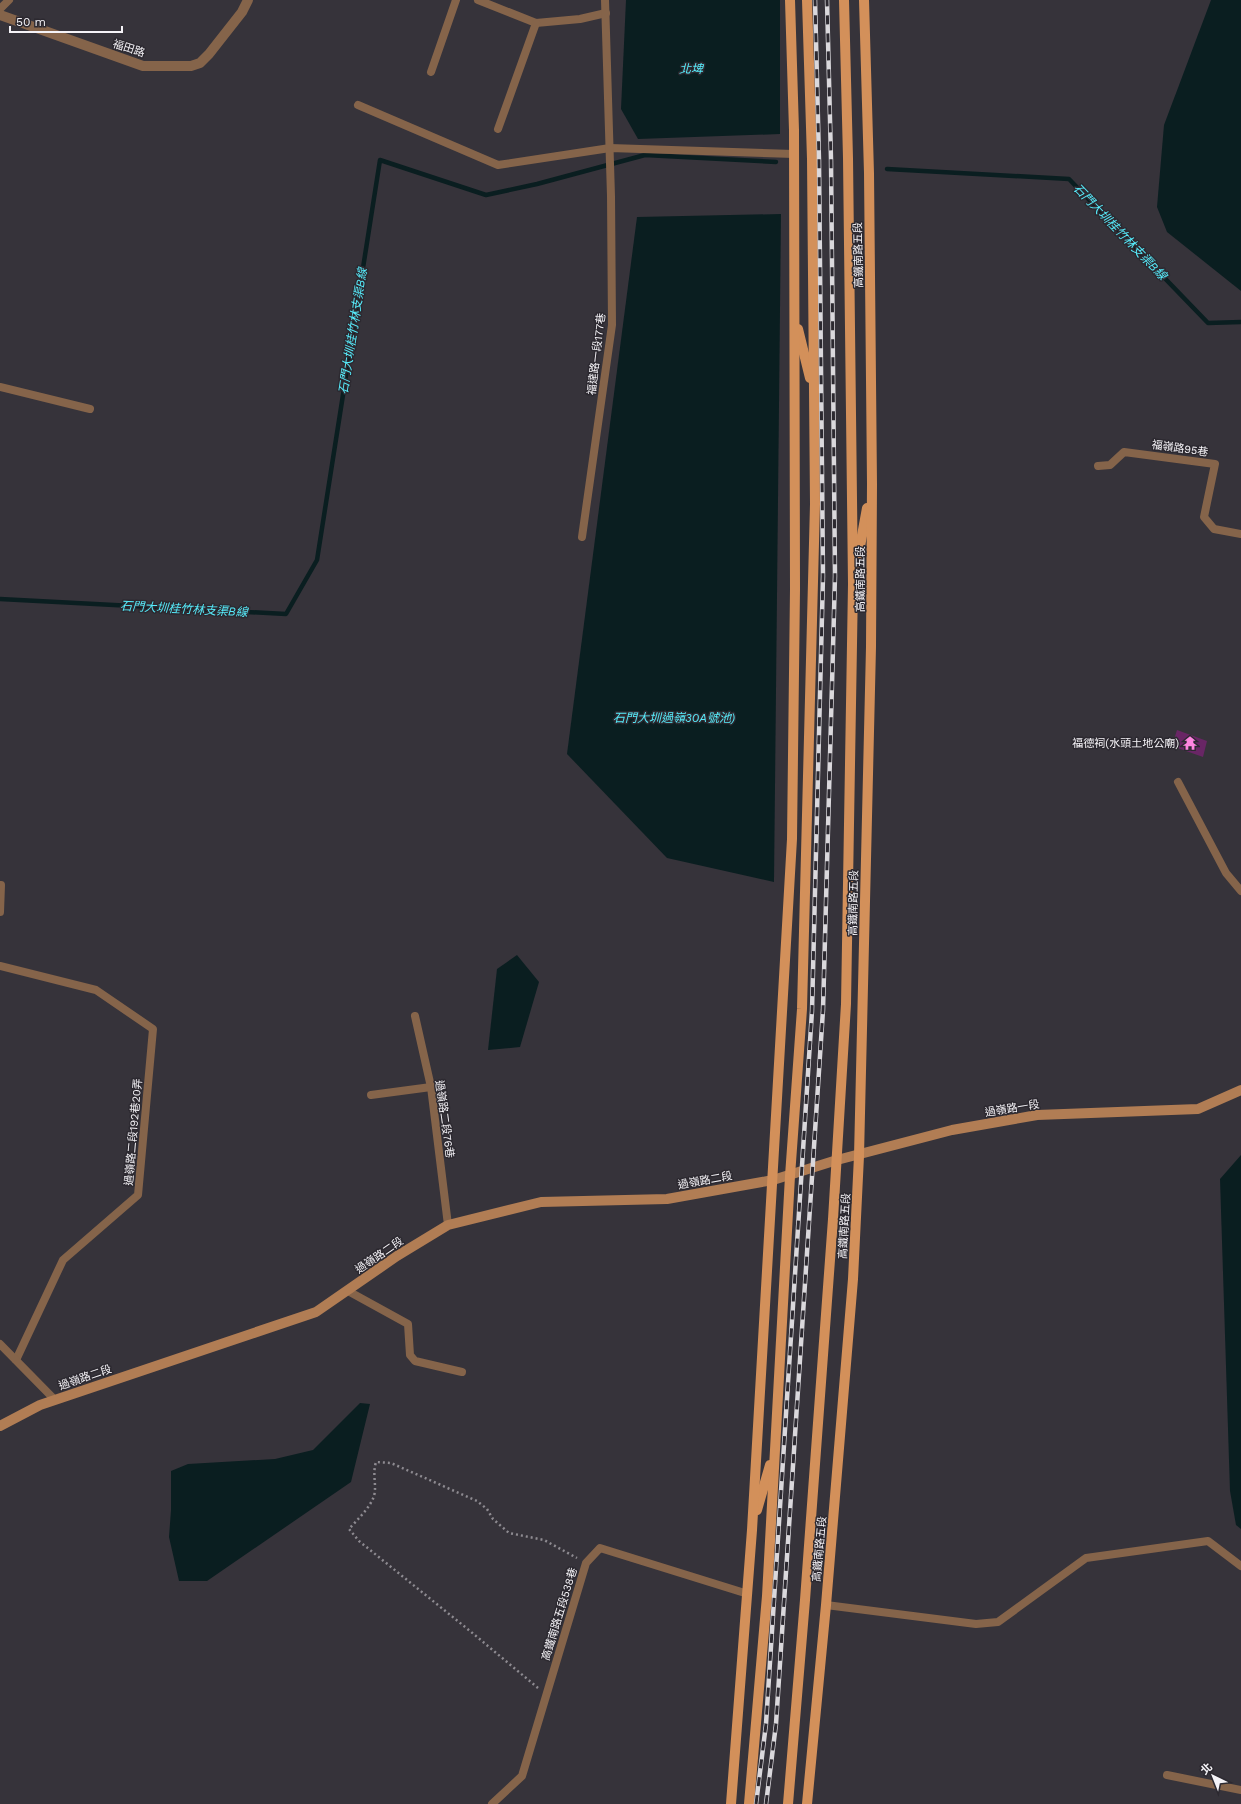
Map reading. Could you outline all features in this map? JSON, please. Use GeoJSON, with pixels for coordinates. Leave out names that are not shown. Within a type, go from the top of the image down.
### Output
{"type":"FeatureCollection","features":[{"type":"Feature","properties":{"kind":"main road"},"geometry":{"type":"LineString","coordinates":[[731,1804],[748,1594],[792,839],[795,588],[794,154],[790,0]]}},
{"type":"Feature","properties":{"kind":"main road"},"geometry":{"type":"LineString","coordinates":[[749,1804],[767,1596],[790,1176],[802,1008],[814,542],[812,159],[807,0]]}},
{"type":"Feature","properties":{"kind":"main road","name":"高鐵南路五段"},"geometry":{"type":"LineString","coordinates":[[788,1804],[792,1772],[837,1160],[846,1004],[852,584],[848,158],[844,0]]}},
{"type":"Feature","properties":{"kind":"main road","name":"高鐵南路五段"},"geometry":{"type":"LineString","coordinates":[[807,1804],[826,1605],[853,1279],[859,1156],[871,647],[872,484],[869,174],[864,0]]}},
{"type":"Feature","properties":{"kind":"main road"},"geometry":{"type":"LineString","coordinates":[[794,312],[814,397]]}},
{"type":"Feature","properties":{"kind":"main road"},"geometry":{"type":"LineString","coordinates":[[852,584],[872,484]]}},
{"type":"Feature","properties":{"kind":"main road"},"geometry":{"type":"LineString","coordinates":[[752,1530],[775,1446]]}},
{"type":"Feature","properties":{"kind":"main road"},"geometry":{"type":"LineString","coordinates":[[792,1772],[796,1804]]}},
{"type":"Feature","properties":{"kind":"main road"},"geometry":{"type":"LineString","coordinates":[[733,1788],[734,1804]]}},
{"type":"Feature","properties":{"kind":"street","name":"福田路"},"geometry":{"type":"LineString","coordinates":[[0,15],[143,66],[191,66],[200,63],[209,54],[242,12],[248,0]]}},
{"type":"Feature","properties":{"kind":"street","name":"過嶺路一段"},"geometry":{"type":"LineString","coordinates":[[790,1176],[837,1160],[859,1156],[952,1130],[1037,1115],[1198,1109],[1241,1090]]}},
{"type":"Feature","properties":{"kind":"street","name":"過嶺路二段"},"geometry":{"type":"LineString","coordinates":[[0,1426],[40,1405],[316,1312],[397,1256],[448,1225],[541,1202],[667,1199],[790,1176]]}},
{"type":"Feature","properties":{"kind":"lane"},"geometry":{"type":"LineString","coordinates":[[0,9],[9,0]]}},
{"type":"Feature","properties":{"kind":"lane"},"geometry":{"type":"LineString","coordinates":[[431,72],[456,0]]}},
{"type":"Feature","properties":{"kind":"lane"},"geometry":{"type":"LineString","coordinates":[[478,0],[536,23],[580,19],[606,13]]}},
{"type":"Feature","properties":{"kind":"lane"},"geometry":{"type":"LineString","coordinates":[[605,0],[610,152]]}},
{"type":"Feature","properties":{"kind":"lane"},"geometry":{"type":"LineString","coordinates":[[498,129],[536,23]]}},
{"type":"Feature","properties":{"kind":"lane"},"geometry":{"type":"LineString","coordinates":[[358,105],[498,165],[610,152],[794,154]]}},
{"type":"Feature","properties":{"kind":"lane","name":"福達路一段177巷"},"geometry":{"type":"LineString","coordinates":[[582,537],[612,325],[610,152]]}},
{"type":"Feature","properties":{"kind":"lane"},"geometry":{"type":"LineString","coordinates":[[0,387],[90,409]]}},
{"type":"Feature","properties":{"kind":"lane","name":"福嶺路95巷"},"geometry":{"type":"LineString","coordinates":[[1098,466],[1110,465],[1124,452],[1215,464],[1204,517],[1214,528],[1241,534]]}},
{"type":"Feature","properties":{"kind":"lane"},"geometry":{"type":"LineString","coordinates":[[1178,782],[1226,873],[1241,891]]}},
{"type":"Feature","properties":{"kind":"lane"},"geometry":{"type":"LineString","coordinates":[[0,885],[0,912]]}},
{"type":"Feature","properties":{"kind":"lane","name":"過嶺路二段192巷20弄"},"geometry":{"type":"LineString","coordinates":[[0,966],[96,990],[153,1029],[138,1195],[63,1260],[16,1360]]}},
{"type":"Feature","properties":{"kind":"lane","name":"過嶺路二段76巷"},"geometry":{"type":"LineString","coordinates":[[415,1016],[430,1087],[448,1225]]}},
{"type":"Feature","properties":{"kind":"lane"},"geometry":{"type":"LineString","coordinates":[[371,1095],[430,1087]]}},
{"type":"Feature","properties":{"kind":"lane"},"geometry":{"type":"LineString","coordinates":[[348,1291],[408,1324],[410,1355],[415,1361],[462,1372]]}},
{"type":"Feature","properties":{"kind":"lane"},"geometry":{"type":"LineString","coordinates":[[0,1344],[55,1400]]}},
{"type":"Feature","properties":{"kind":"lane"},"geometry":{"type":"LineString","coordinates":[[826,1605],[976,1624],[998,1622],[1086,1558],[1208,1541],[1241,1566]]}},
{"type":"Feature","properties":{"kind":"lane","name":"高鐵南路五段538巷"},"geometry":{"type":"LineString","coordinates":[[492,1804],[522,1776],[586,1563],[600,1548],[748,1594]]}},
{"type":"Feature","properties":{"kind":"lane"},"geometry":{"type":"LineString","coordinates":[[1167,1775],[1241,1790]]}},
{"type":"Feature","properties":{"kind":"path"},"geometry":{"type":"LineString","coordinates":[[546,1696],[470,1631],[359,1541],[349,1529],[374,1497],[375,1484],[373,1473],[376,1462],[391,1463],[477,1501],[488,1509],[493,1518],[509,1533],[544,1540],[566,1550],[586,1563]]}},
{"type":"Feature","properties":{"kind":"water","name":"北埤"},"geometry":{"type":"Polygon","coordinates":[[[626,0],[780,0],[780,134],[638,139],[621,109],[626,0]]]}},
{"type":"Feature","properties":{"kind":"water"},"geometry":{"type":"Polygon","coordinates":[[[1211,0],[1241,0],[1241,291],[1167,232],[1157,207],[1164,125],[1211,0]]]}},
{"type":"Feature","properties":{"kind":"water","name":"石門大圳過嶺30A號池)"},"geometry":{"type":"Polygon","coordinates":[[[781,214],[774,882],[667,858],[567,754],[637,217],[781,214]]]}},
{"type":"Feature","properties":{"kind":"water"},"geometry":{"type":"Polygon","coordinates":[[[517,955],[539,982],[520,1047],[488,1050],[497,969],[517,955]]]}},
{"type":"Feature","properties":{"kind":"water"},"geometry":{"type":"Polygon","coordinates":[[[1241,1155],[1241,1529],[1236,1525],[1230,1491],[1220,1179],[1241,1155]]]}},
{"type":"Feature","properties":{"kind":"water"},"geometry":{"type":"Polygon","coordinates":[[[360,1403],[370,1404],[351,1482],[207,1581],[179,1581],[169,1537],[171,1471],[188,1464],[275,1459],[313,1450],[360,1403]]]}},
{"type":"Feature","properties":{"kind":"building","name":"福德祠(水頭土地公廟)"},"geometry":{"type":"Polygon","coordinates":[[[1177,730],[1207,741],[1203,757],[1172,746],[1177,730]]]}},
{"type":"Feature","properties":{"kind":"waterway","name":"石門大圳桂竹林支渠B線"},"geometry":{"type":"LineString","coordinates":[[0,599],[286,614],[317,560],[380,160],[486,195],[537,184],[645,155],[776,162]]}},
{"type":"Feature","properties":{"kind":"waterway","name":"石門大圳桂竹林支渠B線"},"geometry":{"type":"LineString","coordinates":[[887,169],[1069,179],[1208,323],[1241,322]]}},
{"type":"Feature","properties":{"kind":"railway"},"geometry":{"type":"LineString","coordinates":[[756,1804],[766,1724],[812,1011],[823,576],[819,160],[815,0]]}},
{"type":"Feature","properties":{"kind":"railway"},"geometry":{"type":"LineString","coordinates":[[766,1804],[776,1724],[823,1010],[835,576],[831,159],[827,0]]}},
{"type":"Feature","properties":{"kind":"place","name":"福德祠(水頭土地公廟)"},"geometry":{"type":"Point","coordinates":[1190,743]}}]}
